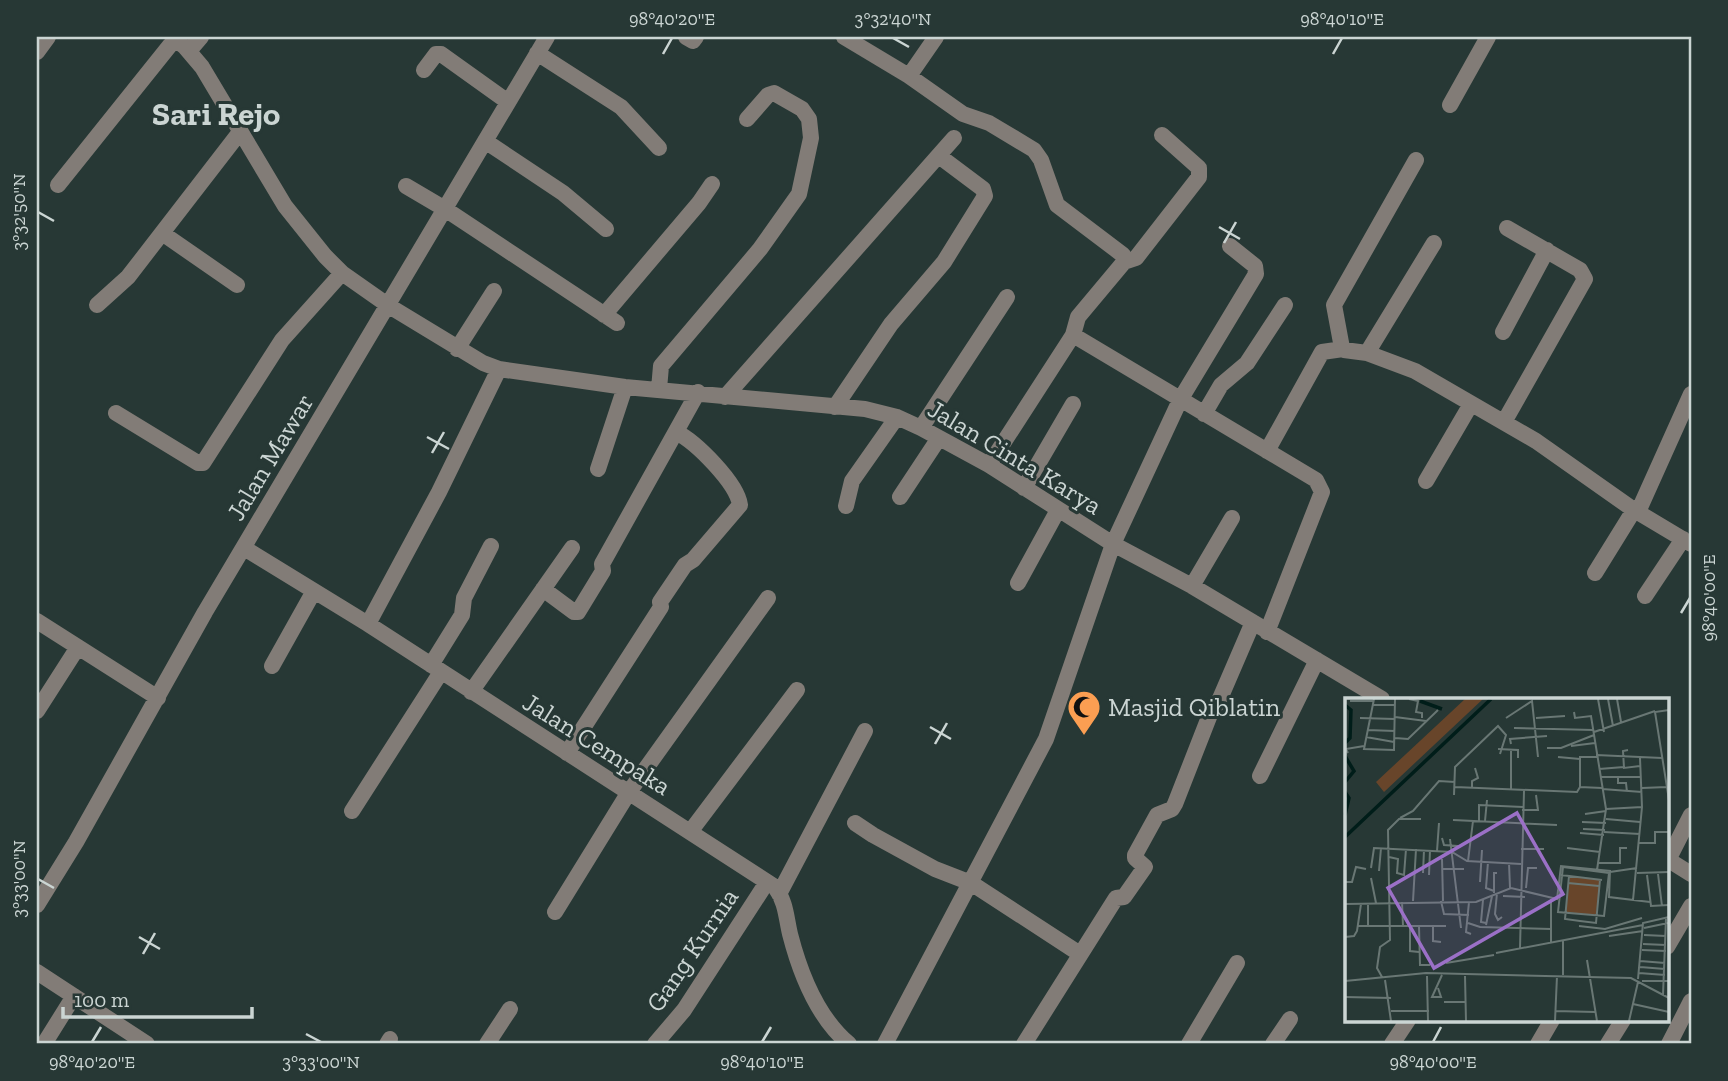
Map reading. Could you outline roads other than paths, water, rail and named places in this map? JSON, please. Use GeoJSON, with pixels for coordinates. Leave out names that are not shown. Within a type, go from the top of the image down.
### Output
{"type":"FeatureCollection","features":[{"type":"Feature","properties":{"kind":"street"},"geometry":{"type":"LineString","coordinates":[[37,52],[48,37]]}},
{"type":"Feature","properties":{"kind":"street"},"geometry":{"type":"LineString","coordinates":[[189,51],[201,37]]}},
{"type":"Feature","properties":{"kind":"street","name":"Jalan Mawar"},"geometry":{"type":"LineString","coordinates":[[37,905],[244,548],[547,37]]}},
{"type":"Feature","properties":{"kind":"street"},"geometry":{"type":"LineString","coordinates":[[686,37],[693,41],[696,37]]}},
{"type":"Feature","properties":{"kind":"street"},"geometry":{"type":"LineString","coordinates":[[844,37],[909,76],[963,114],[989,123],[1034,150],[1041,160],[1057,205],[1123,255],[1124,262]]}},
{"type":"Feature","properties":{"kind":"street"},"geometry":{"type":"LineString","coordinates":[[909,76],[936,37]]}},
{"type":"Feature","properties":{"kind":"street"},"geometry":{"type":"LineString","coordinates":[[1450,105],[1488,37]]}},
{"type":"Feature","properties":{"kind":"street"},"geometry":{"type":"LineString","coordinates":[[58,185],[173,38]]}},
{"type":"Feature","properties":{"kind":"street","name":"Jalan Cinta Karya"},"geometry":{"type":"LineString","coordinates":[[173,38],[189,51],[202,67],[285,206],[342,273],[457,349],[499,369],[625,387],[865,409],[897,417],[989,465],[1113,544],[1192,586],[1380,698]]}},
{"type":"Feature","properties":{"kind":"street"},"geometry":{"type":"LineString","coordinates":[[537,53],[621,107],[659,148]]}},
{"type":"Feature","properties":{"kind":"street"},"geometry":{"type":"LineString","coordinates":[[424,70],[436,54],[441,54],[508,102]]}},
{"type":"Feature","properties":{"kind":"street"},"geometry":{"type":"LineString","coordinates":[[659,389],[661,366],[760,248],[799,194],[811,138],[806,112],[774,93],[768,95],[747,119]]}},
{"type":"Feature","properties":{"kind":"street"},"geometry":{"type":"LineString","coordinates":[[97,305],[128,277],[240,132]]}},
{"type":"Feature","properties":{"kind":"street"},"geometry":{"type":"LineString","coordinates":[[989,465],[1073,335],[1078,317],[1124,262],[1136,258],[1199,177],[1199,168],[1162,135]]}},
{"type":"Feature","properties":{"kind":"street"},"geometry":{"type":"LineString","coordinates":[[725,397],[954,138]]}},
{"type":"Feature","properties":{"kind":"street"},"geometry":{"type":"LineString","coordinates":[[485,141],[563,193],[606,229]]}},
{"type":"Feature","properties":{"kind":"street"},"geometry":{"type":"LineString","coordinates":[[835,407],[891,324],[944,262],[985,195],[983,189],[939,156]]}},
{"type":"Feature","properties":{"kind":"street"},"geometry":{"type":"LineString","coordinates":[[1343,349],[1334,305],[1416,160]]}},
{"type":"Feature","properties":{"kind":"street"},"geometry":{"type":"LineString","coordinates":[[406,186],[611,319],[712,184]]}},
{"type":"Feature","properties":{"kind":"street"},"geometry":{"type":"LineString","coordinates":[[1504,422],[1585,279],[1580,270],[1507,228]]}},
{"type":"Feature","properties":{"kind":"street"},"geometry":{"type":"LineString","coordinates":[[162,233],[237,285]]}},
{"type":"Feature","properties":{"kind":"street"},"geometry":{"type":"LineString","coordinates":[[1367,353],[1434,243]]}},
{"type":"Feature","properties":{"kind":"street"},"geometry":{"type":"LineString","coordinates":[[885,1044],[1046,739],[1113,544],[1180,400],[1256,274],[1255,266],[1230,246]]}},
{"type":"Feature","properties":{"kind":"street"},"geometry":{"type":"LineString","coordinates":[[1503,332],[1546,250]]}},
{"type":"Feature","properties":{"kind":"street"},"geometry":{"type":"LineString","coordinates":[[116,413],[198,463],[203,463],[282,340],[342,273]]}},
{"type":"Feature","properties":{"kind":"street"},"geometry":{"type":"LineString","coordinates":[[457,349],[494,291]]}},
{"type":"Feature","properties":{"kind":"street"},"geometry":{"type":"LineString","coordinates":[[921,428],[1007,297]]}},
{"type":"Feature","properties":{"kind":"street"},"geometry":{"type":"LineString","coordinates":[[1204,414],[1221,385],[1249,362],[1285,305]]}},
{"type":"Feature","properties":{"kind":"street"},"geometry":{"type":"LineString","coordinates":[[1073,335],[1316,480],[1322,492],[1268,632]]}},
{"type":"Feature","properties":{"kind":"street"},"geometry":{"type":"LineString","coordinates":[[1267,451],[1322,352],[1343,349],[1367,353],[1415,371],[1536,441],[1636,511],[1687,541],[1645,596]]}},
{"type":"Feature","properties":{"kind":"street"},"geometry":{"type":"LineString","coordinates":[[368,624],[439,492],[499,369]]}},
{"type":"Feature","properties":{"kind":"street"},"geometry":{"type":"LineString","coordinates":[[598,469],[625,387]]}},
{"type":"Feature","properties":{"kind":"street"},"geometry":{"type":"LineString","coordinates":[[543,589],[574,612],[578,612],[603,571],[602,564],[698,392]]}},
{"type":"Feature","properties":{"kind":"street"},"geometry":{"type":"LineString","coordinates":[[1595,573],[1636,511],[1691,394]]}},
{"type":"Feature","properties":{"kind":"street"},"geometry":{"type":"LineString","coordinates":[[1024,488],[1073,404]]}},
{"type":"Feature","properties":{"kind":"street"},"geometry":{"type":"LineString","coordinates":[[1426,481],[1471,404]]}},
{"type":"Feature","properties":{"kind":"street"},"geometry":{"type":"LineString","coordinates":[[846,506],[852,481],[897,417]]}},
{"type":"Feature","properties":{"kind":"street"},"geometry":{"type":"LineString","coordinates":[[567,753],[661,607],[660,602],[673,581],[740,505],[739,498],[717,468],[691,441],[676,432]]}},
{"type":"Feature","properties":{"kind":"street"},"geometry":{"type":"LineString","coordinates":[[900,497],[939,438]]}},
{"type":"Feature","properties":{"kind":"street"},"geometry":{"type":"LineString","coordinates":[[1018,583],[1058,510]]}},
{"type":"Feature","properties":{"kind":"street"},"geometry":{"type":"LineString","coordinates":[[1192,586],[1232,518]]}},
{"type":"Feature","properties":{"kind":"street"},"geometry":{"type":"LineString","coordinates":[[352,811],[436,668],[463,615],[464,598],[491,546]]}},
{"type":"Feature","properties":{"kind":"street","name":"Jalan Cempaka"},"geometry":{"type":"LineString","coordinates":[[244,548],[368,624],[767,882],[784,901],[791,936],[813,996],[825,1017],[849,1044]]}},
{"type":"Feature","properties":{"kind":"street"},"geometry":{"type":"LineString","coordinates":[[471,692],[572,548]]}},
{"type":"Feature","properties":{"kind":"street"},"geometry":{"type":"LineString","coordinates":[[272,666],[314,591]]}},
{"type":"Feature","properties":{"kind":"street"},"geometry":{"type":"LineString","coordinates":[[555,912],[629,792],[768,598]]}},
{"type":"Feature","properties":{"kind":"street"},"geometry":{"type":"LineString","coordinates":[[37,621],[158,698]]}},
{"type":"Feature","properties":{"kind":"street"},"geometry":{"type":"LineString","coordinates":[[1024,1044],[1116,898],[1124,897],[1145,867],[1135,855],[1157,815],[1172,809],[1175,804],[1211,712],[1219,701],[1253,622]]}},
{"type":"Feature","properties":{"kind":"street"},"geometry":{"type":"LineString","coordinates":[[37,711],[78,647]]}},
{"type":"Feature","properties":{"kind":"street"},"geometry":{"type":"LineString","coordinates":[[1260,776],[1317,660]]}},
{"type":"Feature","properties":{"kind":"street"},"geometry":{"type":"LineString","coordinates":[[690,832],[797,690]]}},
{"type":"Feature","properties":{"kind":"street"},"geometry":{"type":"LineString","coordinates":[[779,894],[865,731]]}},
{"type":"Feature","properties":{"kind":"street"},"geometry":{"type":"LineString","coordinates":[[1668,857],[1691,815]]}},
{"type":"Feature","properties":{"kind":"street"},"geometry":{"type":"LineString","coordinates":[[855,823],[935,869],[971,883],[1080,954]]}},
{"type":"Feature","properties":{"kind":"street"},"geometry":{"type":"LineString","coordinates":[[1668,860],[1691,874]]}},
{"type":"Feature","properties":{"kind":"street","name":"Gang Kurnia"},"geometry":{"type":"LineString","coordinates":[[656,1044],[684,1010],[767,882]]}},
{"type":"Feature","properties":{"kind":"street"},"geometry":{"type":"LineString","coordinates":[[1668,945],[1691,906]]}},
{"type":"Feature","properties":{"kind":"street"},"geometry":{"type":"LineString","coordinates":[[1189,1044],[1237,964]]}},
{"type":"Feature","properties":{"kind":"street"},"geometry":{"type":"LineString","coordinates":[[37,972],[144,1044]]}},
{"type":"Feature","properties":{"kind":"street"},"geometry":{"type":"LineString","coordinates":[[44,1044],[74,996]]}},
{"type":"Feature","properties":{"kind":"street"},"geometry":{"type":"LineString","coordinates":[[1669,1044],[1691,1001]]}},
{"type":"Feature","properties":{"kind":"street"},"geometry":{"type":"LineString","coordinates":[[487,1044],[510,1009]]}},
{"type":"Feature","properties":{"kind":"street"},"geometry":{"type":"LineString","coordinates":[[1273,1044],[1290,1019]]}},
{"type":"Feature","properties":{"kind":"street"},"geometry":{"type":"LineString","coordinates":[[1393,1044],[1407,1021]]}},
{"type":"Feature","properties":{"kind":"street"},"geometry":{"type":"LineString","coordinates":[[1538,1044],[1551,1021]]}},
{"type":"Feature","properties":{"kind":"street"},"geometry":{"type":"LineString","coordinates":[[1608,1044],[1617,1022]]}},
{"type":"Feature","properties":{"kind":"place","name":"Masjid Qiblatin"},"geometry":{"type":"Point","coordinates":[1084,737]}},
{"type":"Feature","properties":{"kind":"district","name":"Sari Rejo"},"geometry":{"type":"Point","coordinates":[216,113]}}]}
